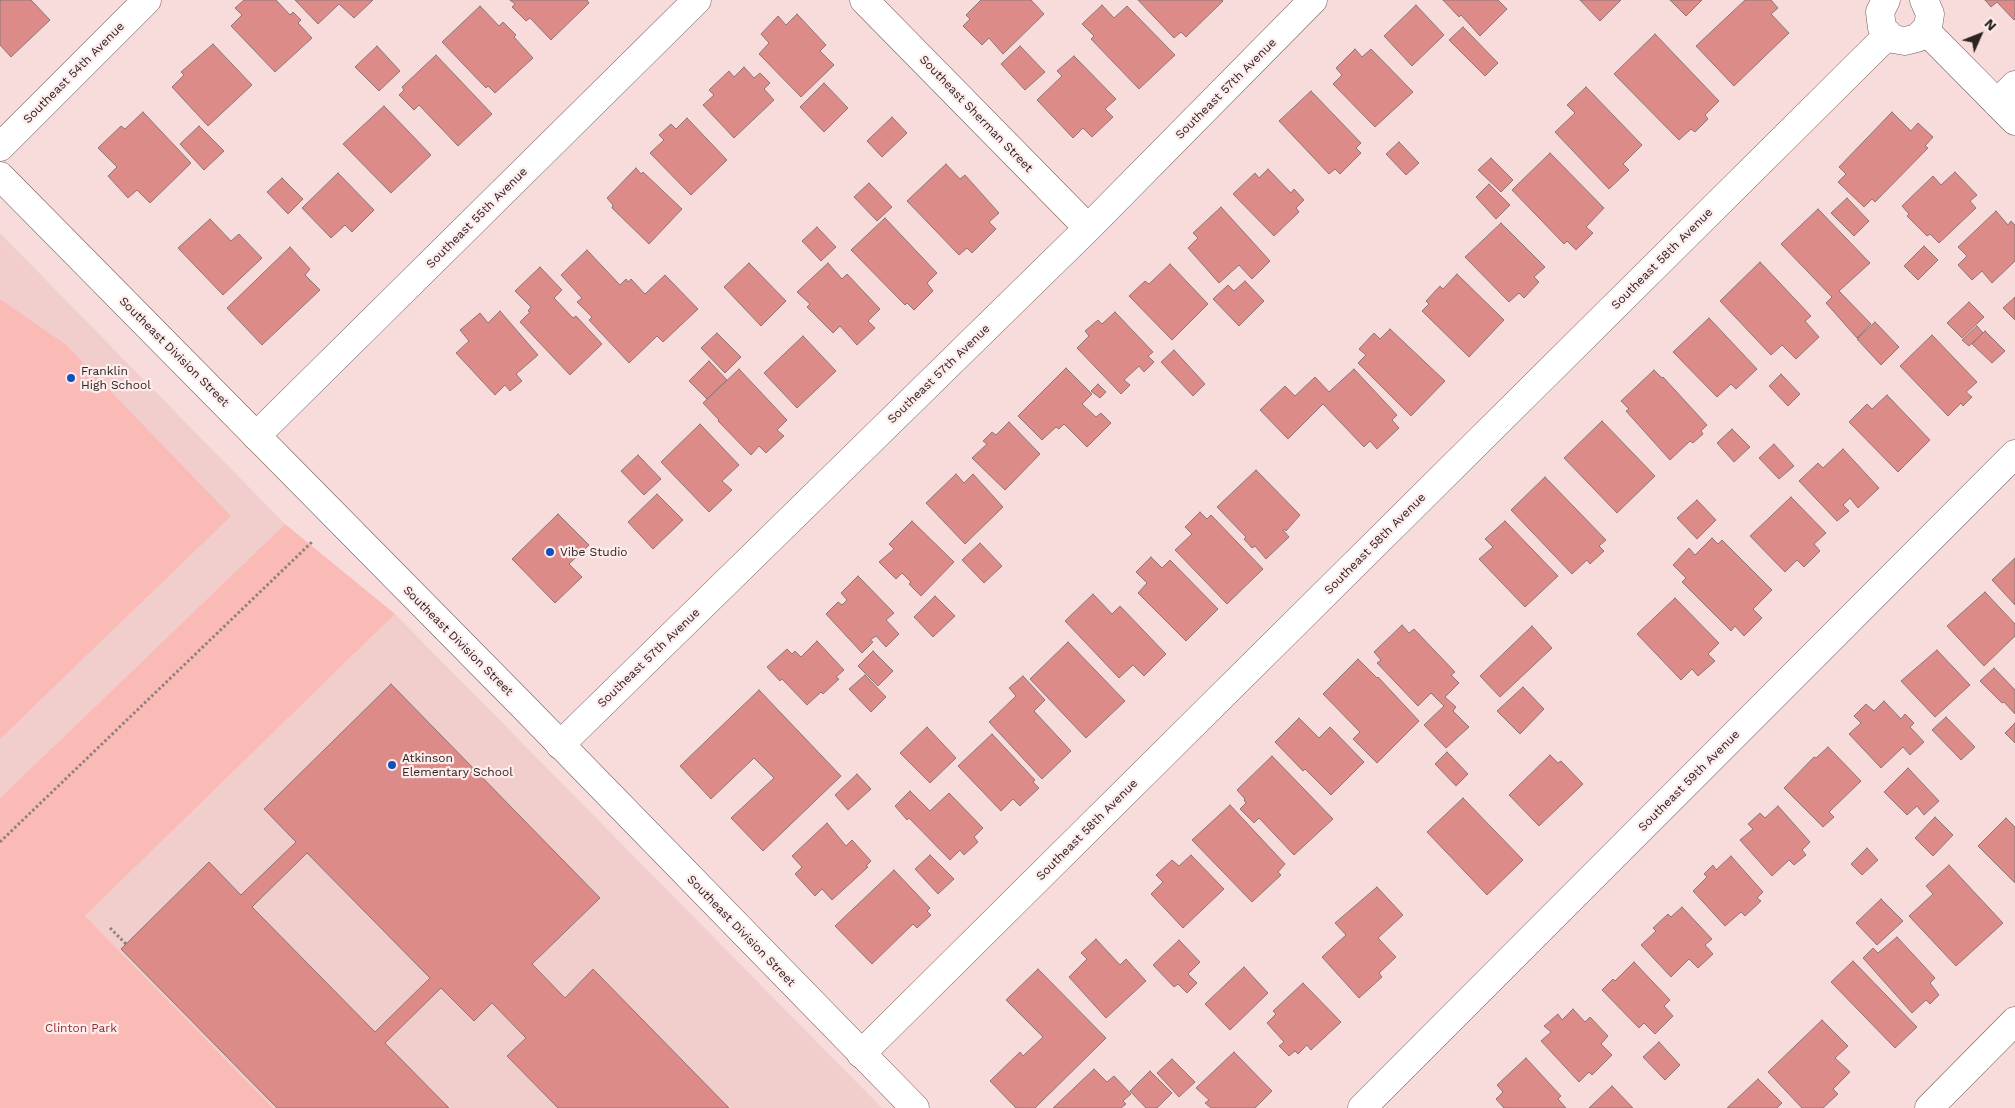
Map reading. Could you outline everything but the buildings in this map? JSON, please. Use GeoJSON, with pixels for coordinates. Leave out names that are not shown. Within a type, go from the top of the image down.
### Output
{"type":"FeatureCollection","features":[{"type":"Feature","properties":{"kind":"street","name":"Southeast 54th Avenue"},"geometry":{"type":"LineString","coordinates":[[0,147],[147,0]]}},
{"type":"Feature","properties":{"kind":"street","name":"Southeast 55th Avenue"},"geometry":{"type":"LineString","coordinates":[[256,436],[697,0]]}},
{"type":"Feature","properties":{"kind":"street","name":"Southeast Sherman Street"},"geometry":{"type":"LineString","coordinates":[[864,0],[1088,228]]}},
{"type":"Feature","properties":{"kind":"street","name":"Southeast 57th Avenue"},"geometry":{"type":"LineString","coordinates":[[560,745],[1088,228],[1313,0]]}},
{"type":"Feature","properties":{"kind":"street"},"geometry":{"type":"LineString","coordinates":[[1886,0],[1882,6],[1880,18],[1882,28],[1896,40],[1908,41],[1918,38],[1926,30],[1930,14],[1924,0]]}},
{"type":"Feature","properties":{"kind":"street"},"geometry":{"type":"LineString","coordinates":[[1926,30],[2009,103]]}},
{"type":"Feature","properties":{"kind":"street","name":"Southeast 58th Avenue"},"geometry":{"type":"LineString","coordinates":[[861,1054],[1888,35]]}},
{"type":"Feature","properties":{"kind":"street","name":"Southeast Division Street"},"geometry":{"type":"LineString","coordinates":[[0,176],[915,1108]]}},
{"type":"Feature","properties":{"kind":"street","name":"Southeast 59th Avenue"},"geometry":{"type":"LineString","coordinates":[[1362,1108],[2015,454]]}},
{"type":"Feature","properties":{"kind":"street"},"geometry":{"type":"LineString","coordinates":[[1929,1108],[2015,1021]]}},
{"type":"Feature","properties":{"kind":"path"},"geometry":{"type":"LineString","coordinates":[[0,842],[312,542]]}},
{"type":"Feature","properties":{"kind":"path"},"geometry":{"type":"LineString","coordinates":[[110,928],[126,944]]}},
{"type":"Feature","properties":{"kind":"shaded area","name":"Franklin High School"},"geometry":{"type":"Polygon","coordinates":[[[0,233],[285,524],[0,798],[0,233]]]}},
{"type":"Feature","properties":{"kind":"shaded area","name":"Atkinson Elementary School"},"geometry":{"type":"Polygon","coordinates":[[[395,614],[882,1108],[273,1108],[85,916],[395,614]]]}},
{"type":"Feature","properties":{"kind":"green space","name":"Franklin High School"},"geometry":{"type":"Polygon","coordinates":[[[0,299],[65,344],[231,516],[0,739],[0,299]]]}},
{"type":"Feature","properties":{"kind":"green space","name":"Clinton Park"},"geometry":{"type":"Polygon","coordinates":[[[285,524],[395,614],[85,916],[273,1108],[0,1108],[0,798],[285,524]]]}},
{"type":"Feature","properties":{"kind":"place","name":"Franklin High School"},"geometry":{"type":"Point","coordinates":[71,378]}},
{"type":"Feature","properties":{"kind":"place","name":"Vibe Studio"},"geometry":{"type":"Point","coordinates":[550,552]}},
{"type":"Feature","properties":{"kind":"place","name":"Atkinson Elementary School"},"geometry":{"type":"Point","coordinates":[392,765]}}]}
